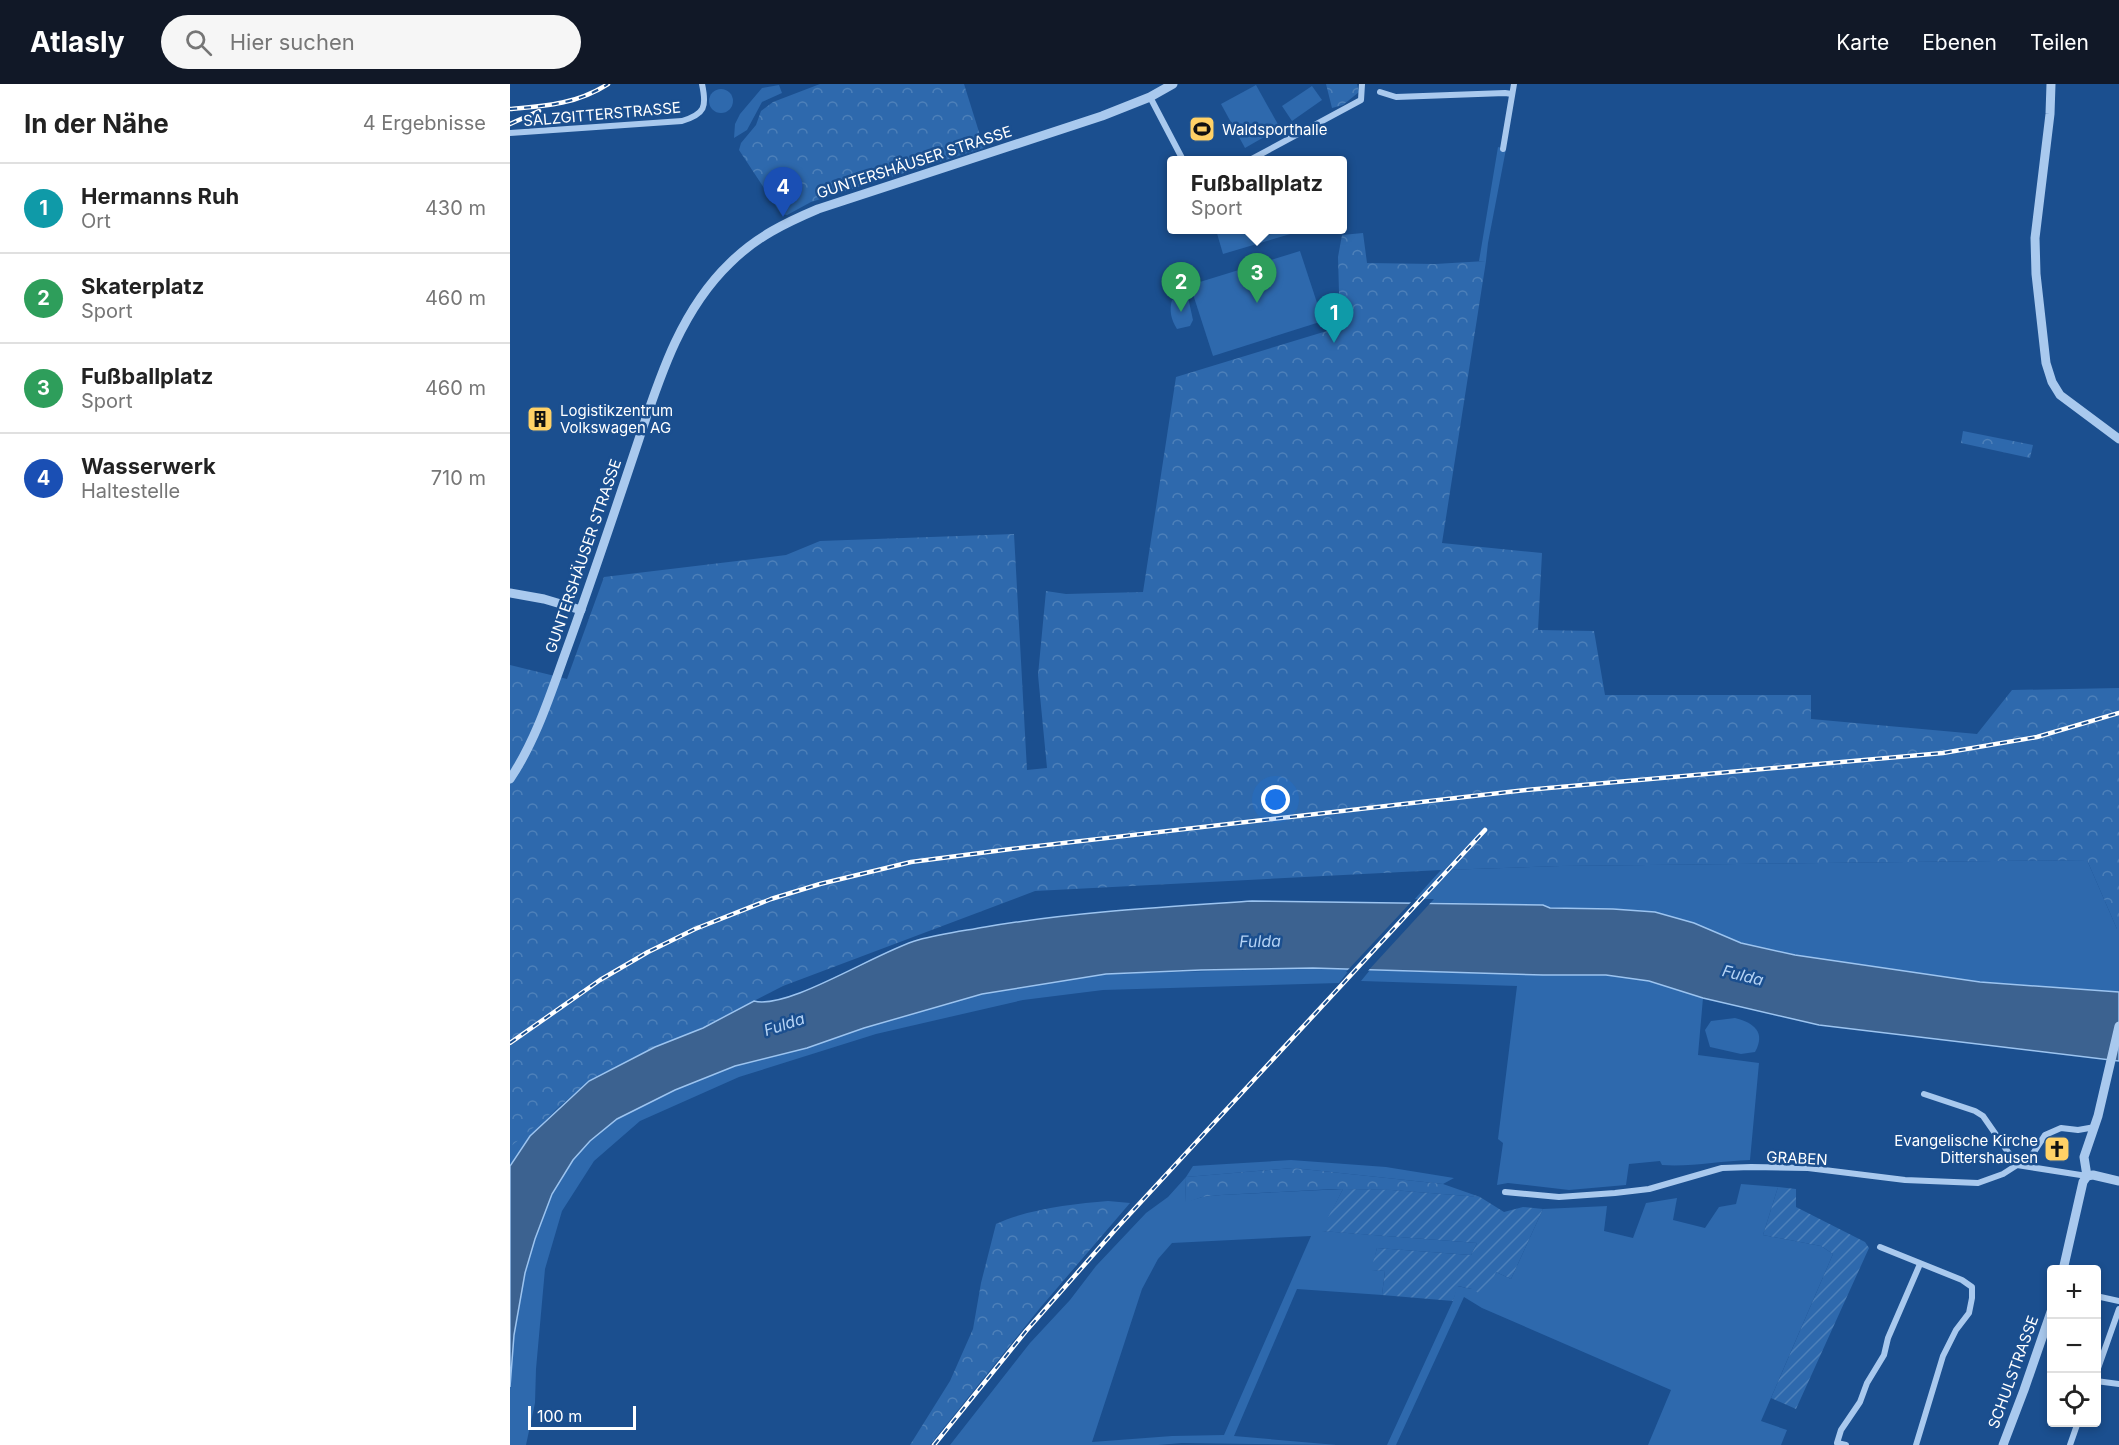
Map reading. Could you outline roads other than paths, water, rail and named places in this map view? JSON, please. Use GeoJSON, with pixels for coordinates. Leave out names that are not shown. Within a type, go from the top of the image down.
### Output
{"type":"FeatureCollection","features":[{"type":"Feature","properties":{"kind":"street","name":"SALZGITTERSTRASSE"},"geometry":{"type":"LineString","coordinates":[[510,133],[682,121],[699,114],[704,106],[702,84]]}},
{"type":"Feature","properties":{"kind":"street","name":"GUNTERSHÄUSER STRASSE"},"geometry":{"type":"LineString","coordinates":[[510,778],[527,750],[581,610],[654,396],[679,333],[710,284],[728,264],[765,234],[819,209],[1102,116],[1150,97],[1173,84]]}},
{"type":"Feature","properties":{"kind":"street"},"geometry":{"type":"LineString","coordinates":[[1257,156],[1361,100],[1362,84]]}},
{"type":"Feature","properties":{"kind":"street"},"geometry":{"type":"LineString","coordinates":[[1503,149],[1514,84]]}},
{"type":"Feature","properties":{"kind":"street"},"geometry":{"type":"LineString","coordinates":[[2051,84],[2050,114],[2035,238],[2036,274],[2046,363],[2052,382],[2060,395],[2119,439]]}},
{"type":"Feature","properties":{"kind":"street"},"geometry":{"type":"LineString","coordinates":[[1380,92],[1396,97],[1512,94]]}},
{"type":"Feature","properties":{"kind":"street"},"geometry":{"type":"LineString","coordinates":[[1150,97],[1181,156]]}},
{"type":"Feature","properties":{"kind":"street"},"geometry":{"type":"LineString","coordinates":[[510,593],[544,599],[581,610]]}},
{"type":"Feature","properties":{"kind":"street"},"geometry":{"type":"LineString","coordinates":[[2064,1265],[2083,1182],[2087,1176],[2084,1157],[2095,1127],[2119,1026]]}},
{"type":"Feature","properties":{"kind":"street"},"geometry":{"type":"LineString","coordinates":[[1924,1094],[1975,1111],[1983,1116],[2017,1164],[2087,1176],[2093,1174],[2119,1181]]}},
{"type":"Feature","properties":{"kind":"street"},"geometry":{"type":"LineString","coordinates":[[2028,1166],[2031,1155],[2045,1135],[2061,1128],[2078,1130],[2095,1127]]}},
{"type":"Feature","properties":{"kind":"street","name":"GRABEN"},"geometry":{"type":"LineString","coordinates":[[1505,1192],[1559,1197],[1615,1193],[1650,1189],[1722,1168],[1751,1167],[1808,1168],[1905,1180],[1978,1183],[2003,1174],[2017,1164]]}},
{"type":"Feature","properties":{"kind":"street"},"geometry":{"type":"LineString","coordinates":[[1880,1247],[1968,1283],[1972,1287],[1969,1313],[1956,1330],[1943,1356],[1916,1445]]}},
{"type":"Feature","properties":{"kind":"street"},"geometry":{"type":"LineString","coordinates":[[1846,1445],[1837,1443],[1841,1430],[1860,1402],[1867,1383],[1884,1355],[1888,1338],[1920,1264]]}},
{"type":"Feature","properties":{"kind":"street"},"geometry":{"type":"LineString","coordinates":[[2101,1297],[2119,1300]]}},
{"type":"Feature","properties":{"kind":"street"},"geometry":{"type":"LineString","coordinates":[[2097,1373],[2119,1308]]}},
{"type":"Feature","properties":{"kind":"street","name":"SCHULSTRASSE"},"geometry":{"type":"LineString","coordinates":[[2003,1445],[2049,1319]]}},
{"type":"Feature","properties":{"kind":"street"},"geometry":{"type":"LineString","coordinates":[[2101,1382],[2119,1384]]}},
{"type":"Feature","properties":{"kind":"street"},"geometry":{"type":"LineString","coordinates":[[2070,1445],[2076,1427]]}},
{"type":"Feature","properties":{"kind":"water","name":"Fulda"},"geometry":{"type":"Polygon","coordinates":[[[1252,901],[1543,905],[1550,908],[1655,912],[1694,923],[1741,943],[1795,955],[1980,982],[2119,992],[2119,1061],[1819,1025],[1703,998],[1649,981],[1606,975],[1313,968],[1201,970],[1106,974],[982,994],[864,1028],[807,1048],[735,1066],[675,1090],[617,1119],[590,1141],[573,1160],[552,1194],[535,1239],[525,1273],[514,1335],[510,1387],[510,1166],[530,1136],[589,1081],[655,1047],[703,1028],[754,1001],[789,997],[811,989],[918,940],[1051,917],[1252,901]]]}},
{"type":"Feature","properties":{"kind":"railway"},"geometry":{"type":"LineString","coordinates":[[510,109],[573,100],[608,84]]}},
{"type":"Feature","properties":{"kind":"railway"},"geometry":{"type":"LineString","coordinates":[[510,124],[539,111]]}},
{"type":"Feature","properties":{"kind":"railway"},"geometry":{"type":"LineString","coordinates":[[510,1043],[600,980],[648,952],[695,929],[771,899],[820,884],[911,862],[1526,790],[1943,753],[2037,737],[2119,713]]}},
{"type":"Feature","properties":{"kind":"railway"},"geometry":{"type":"LineString","coordinates":[[934,1445],[1026,1331],[1115,1230],[1485,830]]}},
{"type":"Feature","properties":{"kind":"place","name":"Waldsporthalle"},"geometry":{"type":"Point","coordinates":[1202,129]}},
{"type":"Feature","properties":{"kind":"place","name":"Wasserwerk"},"geometry":{"type":"Point","coordinates":[783,217]}},
{"type":"Feature","properties":{"kind":"place","name":"Fußballplatz"},"geometry":{"type":"Point","coordinates":[1257,303]}},
{"type":"Feature","properties":{"kind":"place","name":"Skaterplatz"},"geometry":{"type":"Point","coordinates":[1181,312]}},
{"type":"Feature","properties":{"kind":"place","name":"Hermanns Ruh"},"geometry":{"type":"Point","coordinates":[1334,343]}},
{"type":"Feature","properties":{"kind":"place","name":"Logistikzentrum Volkswagen AG"},"geometry":{"type":"Point","coordinates":[540,419]}},
{"type":"Feature","properties":{"kind":"place","name":"Evangelische Kirche Dittershausen"},"geometry":{"type":"Point","coordinates":[2057,1149]}}]}
